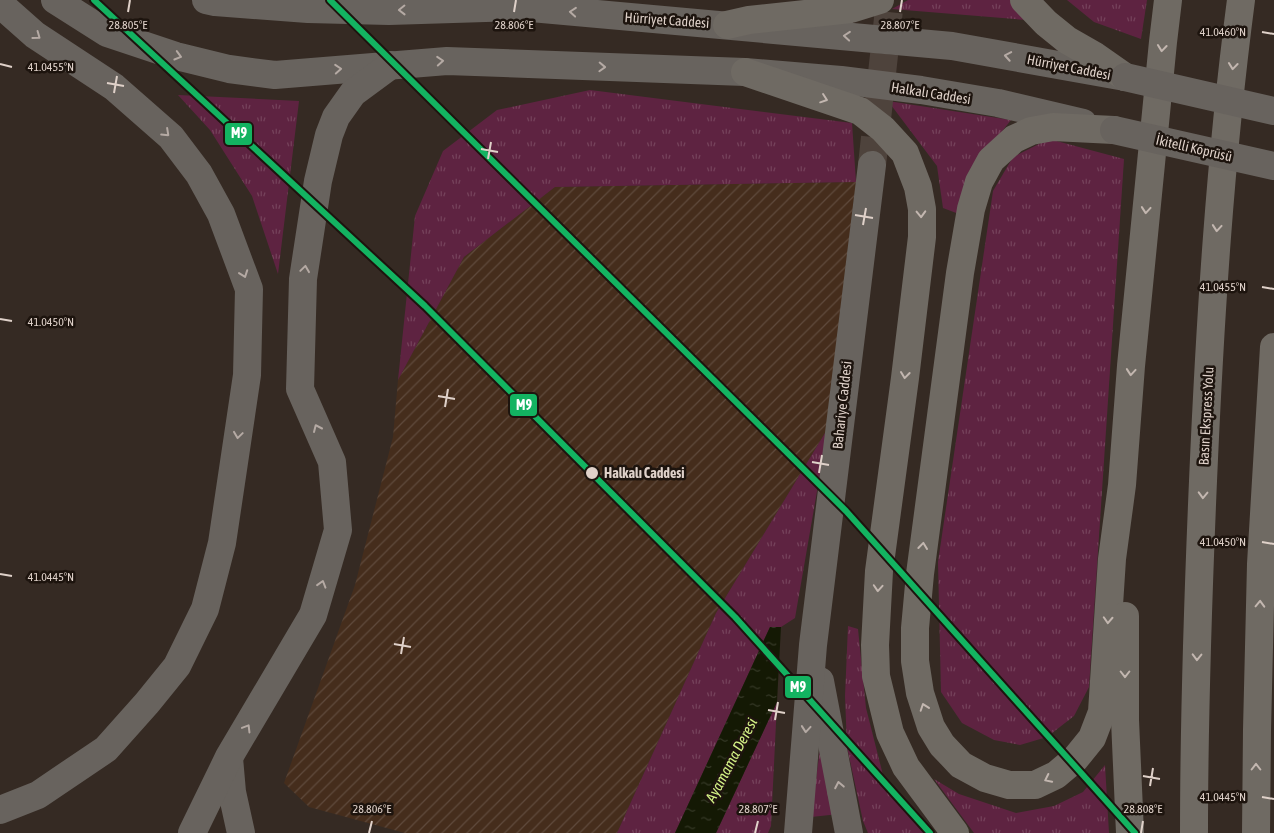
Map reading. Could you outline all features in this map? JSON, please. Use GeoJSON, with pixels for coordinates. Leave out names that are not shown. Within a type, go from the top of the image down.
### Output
{"type":"FeatureCollection","features":[{"type":"Feature","properties":{"kind":"highway"},"geometry":{"type":"LineString","coordinates":[[726,25],[749,20],[851,8],[880,0]]}},
{"type":"Feature","properties":{"kind":"highway"},"geometry":{"type":"LineString","coordinates":[[1024,0],[1046,24],[1067,40],[1095,56],[1125,77]]}},
{"type":"Feature","properties":{"kind":"highway"},"geometry":{"type":"LineString","coordinates":[[1114,130],[1053,127],[1031,130],[1014,139],[991,160],[978,182],[959,283],[920,574],[915,628],[915,661],[920,694],[931,727],[942,745],[962,765],[985,778],[1009,785],[1035,785],[1056,775],[1075,759],[1092,738],[1102,712],[1112,559],[1122,485],[1131,366],[1168,0]]}},
{"type":"Feature","properties":{"kind":"highway","name":"Basın Ekspress Yolu"},"geometry":{"type":"LineString","coordinates":[[1194,833],[1199,607],[1212,295],[1227,122],[1241,0]]}},
{"type":"Feature","properties":{"kind":"highway"},"geometry":{"type":"LineString","coordinates":[[745,72],[860,111],[883,129],[905,153],[918,186],[922,209],[922,237],[880,571],[875,645],[876,676],[890,733],[906,767],[955,833]]}},
{"type":"Feature","properties":{"kind":"highway"},"geometry":{"type":"LineString","coordinates":[[1256,833],[1261,564],[1274,348]]}},
{"type":"Feature","properties":{"kind":"highway"},"geometry":{"type":"LineString","coordinates":[[1122,485],[1127,559],[1125,720],[1130,833]]}},
{"type":"Feature","properties":{"kind":"main road","name":"Halkalı Caddesi"},"geometry":{"type":"LineString","coordinates":[[54,0],[107,33],[176,56],[229,69],[275,75],[447,61],[745,72],[841,80],[921,90],[998,103],[1114,130]]}},
{"type":"Feature","properties":{"kind":"main road","name":"Hürriyet Caddesi"},"geometry":{"type":"LineString","coordinates":[[206,0],[308,9],[389,11],[510,4],[952,46],[1125,77]]}},
{"type":"Feature","properties":{"kind":"main road"},"geometry":{"type":"LineString","coordinates":[[0,4],[35,35],[114,87],[171,137],[199,174],[221,214],[249,289],[247,375],[222,543],[205,609],[177,666],[106,749],[38,795],[0,810]]}},
{"type":"Feature","properties":{"kind":"main road"},"geometry":{"type":"LineString","coordinates":[[192,833],[229,757],[313,615],[338,530],[332,462],[300,390],[304,280],[318,181],[329,135],[336,118],[353,94],[391,65]]}},
{"type":"Feature","properties":{"kind":"main road"},"geometry":{"type":"LineString","coordinates":[[1125,77],[1274,111]]}},
{"type":"Feature","properties":{"kind":"main road","name":"İkitelli Köprüsü"},"geometry":{"type":"LineString","coordinates":[[1114,130],[1274,166]]}},
{"type":"Feature","properties":{"kind":"main road","name":"Bahariye Caddesi"},"geometry":{"type":"LineString","coordinates":[[798,833],[813,645],[872,165]]}},
{"type":"Feature","properties":{"kind":"main road"},"geometry":{"type":"LineString","coordinates":[[813,645],[849,833]]}},
{"type":"Feature","properties":{"kind":"main road"},"geometry":{"type":"LineString","coordinates":[[229,757],[232,792],[241,833]]}},
{"type":"Feature","properties":{"kind":"shaded area"},"geometry":{"type":"Polygon","coordinates":[[[856,182],[828,428],[716,613],[617,833],[405,833],[309,807],[284,783],[355,585],[393,437],[398,380],[464,257],[555,187],[856,182]]]}},
{"type":"Feature","properties":{"kind":"green space"},"geometry":{"type":"Polygon","coordinates":[[[908,0],[1015,0],[1026,20],[892,9],[908,0]]]}},
{"type":"Feature","properties":{"kind":"green space"},"geometry":{"type":"Polygon","coordinates":[[[1067,0],[1147,0],[1141,39],[1094,22],[1067,0]]]}},
{"type":"Feature","properties":{"kind":"green space"},"geometry":{"type":"Polygon","coordinates":[[[590,90],[852,123],[856,182],[555,187],[464,257],[398,380],[415,216],[443,151],[497,110],[590,90]]]}},
{"type":"Feature","properties":{"kind":"green space"},"geometry":{"type":"Polygon","coordinates":[[[178,95],[299,101],[278,274],[252,196],[210,130],[178,95]]]}},
{"type":"Feature","properties":{"kind":"green space"},"geometry":{"type":"Polygon","coordinates":[[[888,101],[1011,120],[980,159],[959,214],[943,208],[937,166],[888,101]]]}},
{"type":"Feature","properties":{"kind":"green space"},"geometry":{"type":"Polygon","coordinates":[[[1049,139],[1124,159],[1089,687],[1074,716],[1047,737],[1020,745],[994,740],[962,723],[941,692],[938,562],[993,191],[1013,157],[1049,139]]]}},
{"type":"Feature","properties":{"kind":"green space"},"geometry":{"type":"Polygon","coordinates":[[[828,428],[795,618],[781,627],[770,627],[675,833],[617,833],[716,613],[828,428]]]}},
{"type":"Feature","properties":{"kind":"green space"},"geometry":{"type":"Polygon","coordinates":[[[848,626],[858,629],[866,708],[883,775],[925,833],[868,833],[863,821],[847,747],[845,696],[848,626]]]}},
{"type":"Feature","properties":{"kind":"green space"},"geometry":{"type":"Polygon","coordinates":[[[777,702],[771,826],[768,833],[716,833],[777,702]]]}},
{"type":"Feature","properties":{"kind":"green space"},"geometry":{"type":"Polygon","coordinates":[[[820,749],[839,814],[811,817],[820,749]]]}},
{"type":"Feature","properties":{"kind":"green space"},"geometry":{"type":"Polygon","coordinates":[[[1105,765],[1109,833],[974,833],[934,779],[959,794],[1016,813],[1054,806],[1083,792],[1105,765]]]}},
{"type":"Feature","properties":{"kind":"water","name":"Ayamama Deresi"},"geometry":{"type":"Polygon","coordinates":[[[770,627],[781,627],[777,702],[716,833],[675,833],[770,627]]]}},
{"type":"Feature","properties":{"kind":"tunnel"},"geometry":{"type":"LineString","coordinates":[[872,165],[890,0]]}},
{"type":"Feature","properties":{"kind":"transit line","name":"M9"},"geometry":{"type":"LineString","coordinates":[[94,0],[425,306],[735,617],[930,833]]}},
{"type":"Feature","properties":{"kind":"transit line","name":"M9"},"geometry":{"type":"LineString","coordinates":[[330,0],[846,511],[1135,833]]}},
{"type":"Feature","properties":{"kind":"place","name":"Halkalı Caddesi"},"geometry":{"type":"Point","coordinates":[592,473]}}]}
